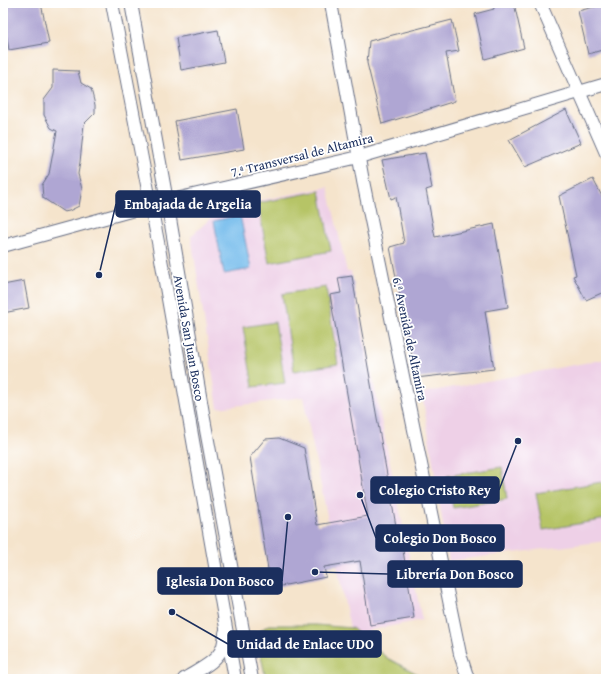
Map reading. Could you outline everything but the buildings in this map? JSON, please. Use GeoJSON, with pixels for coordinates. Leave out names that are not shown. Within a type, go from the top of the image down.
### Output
{"type":"FeatureCollection","features":[{"type":"Feature","properties":{"kind":"street","name":"Avenida San Juan Bosco"},"geometry":{"type":"LineString","coordinates":[[112,3],[151,206],[235,679]]}},
{"type":"Feature","properties":{"kind":"street","name":"Avenida San Juan Bosco"},"geometry":{"type":"LineString","coordinates":[[131,3],[167,201],[204,419],[252,679]]}},
{"type":"Feature","properties":{"kind":"street","name":"6.ª Avenida de Altamira"},"geometry":{"type":"LineString","coordinates":[[331,3],[359,157],[460,654],[468,679]]}},
{"type":"Feature","properties":{"kind":"street"},"geometry":{"type":"LineString","coordinates":[[540,3],[606,153]]}},
{"type":"Feature","properties":{"kind":"street","name":"7.ª Transversal de Altamira"},"geometry":{"type":"LineString","coordinates":[[3,246],[167,201],[359,157],[606,84]]}},
{"type":"Feature","properties":{"kind":"street"},"geometry":{"type":"LineString","coordinates":[[184,679],[217,657],[223,646],[226,625]]}},
{"type":"Feature","properties":{"kind":"shaded area"},"geometry":{"type":"Polygon","coordinates":[[[328,187],[347,272],[351,272],[422,620],[351,634],[303,397],[218,408],[191,236],[222,208],[328,187]]]}},
{"type":"Feature","properties":{"kind":"shaded area"},"geometry":{"type":"Polygon","coordinates":[[[606,359],[606,541],[449,561],[422,393],[606,359]]]}},
{"type":"Feature","properties":{"kind":"green space"},"geometry":{"type":"Polygon","coordinates":[[[320,191],[331,251],[269,263],[258,203],[320,191]]]}},
{"type":"Feature","properties":{"kind":"green space"},"geometry":{"type":"Polygon","coordinates":[[[326,287],[338,364],[294,371],[282,294],[326,287]]]}},
{"type":"Feature","properties":{"kind":"green space"},"geometry":{"type":"Polygon","coordinates":[[[275,322],[285,383],[253,387],[243,327],[275,322]]]}},
{"type":"Feature","properties":{"kind":"green space"},"geometry":{"type":"Polygon","coordinates":[[[502,467],[507,499],[453,508],[447,476],[502,467]]]}},
{"type":"Feature","properties":{"kind":"green space"},"geometry":{"type":"Polygon","coordinates":[[[602,482],[606,504],[606,519],[543,530],[536,493],[602,482]]]}},
{"type":"Feature","properties":{"kind":"green space"},"geometry":{"type":"Polygon","coordinates":[[[268,625],[316,625],[352,628],[387,658],[427,679],[266,679],[256,634],[268,625]]]}},
{"type":"Feature","properties":{"kind":"water"},"geometry":{"type":"Polygon","coordinates":[[[240,215],[251,269],[224,274],[214,221],[240,215]]]}},
{"type":"Feature","properties":{"kind":"place","name":"Embajada de Argelia"},"geometry":{"type":"Point","coordinates":[99,275]}},
{"type":"Feature","properties":{"kind":"place","name":"Colegio Cristo Rey"},"geometry":{"type":"Point","coordinates":[518,441]}},
{"type":"Feature","properties":{"kind":"place","name":"Colegio Don Bosco"},"geometry":{"type":"Point","coordinates":[360,495]}},
{"type":"Feature","properties":{"kind":"place","name":"Iglesia Don Bosco"},"geometry":{"type":"Point","coordinates":[288,517]}},
{"type":"Feature","properties":{"kind":"place","name":"Librería Don Bosco"},"geometry":{"type":"Point","coordinates":[315,572]}},
{"type":"Feature","properties":{"kind":"place","name":"Unidad de Enlace UDO"},"geometry":{"type":"Point","coordinates":[172,612]}}]}
